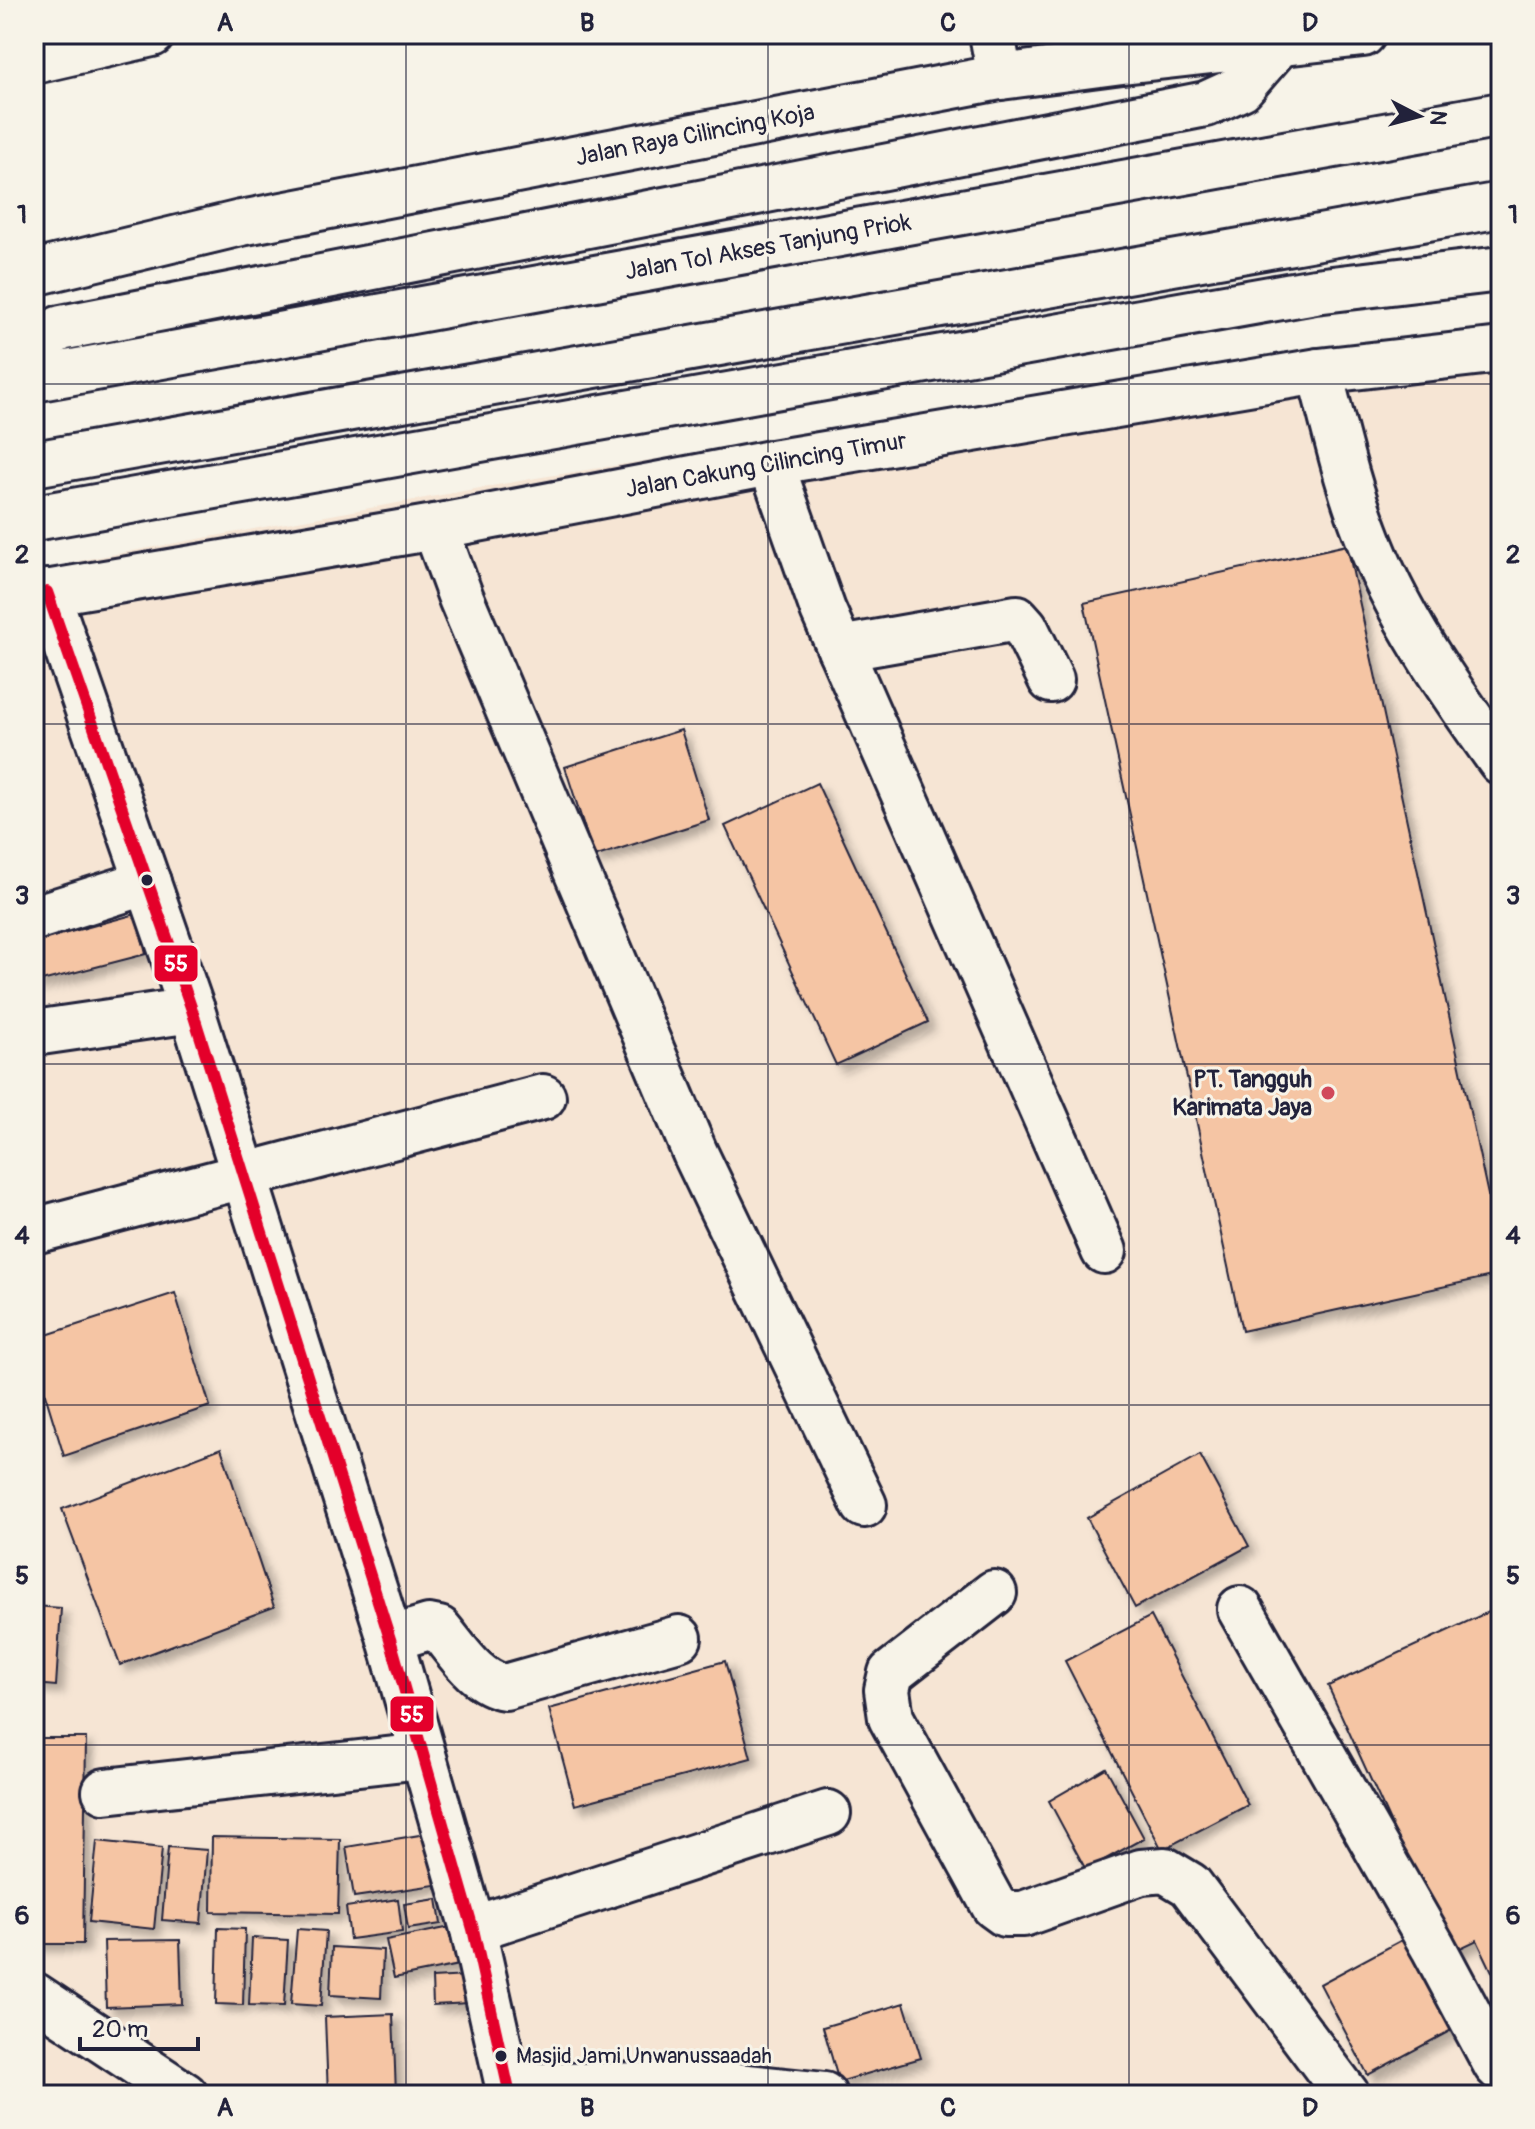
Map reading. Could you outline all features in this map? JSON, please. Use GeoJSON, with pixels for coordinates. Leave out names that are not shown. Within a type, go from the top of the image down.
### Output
{"type":"FeatureCollection","features":[{"type":"Feature","properties":{"kind":"main road"},"geometry":{"type":"LineString","coordinates":[[34,58],[39,60],[152,34]]}},
{"type":"Feature","properties":{"kind":"main road"},"geometry":{"type":"LineString","coordinates":[[992,34],[1000,77]]}},
{"type":"Feature","properties":{"kind":"main road","name":"Jalan Raya Cilincing Koja"},"geometry":{"type":"LineString","coordinates":[[34,273],[257,220],[1000,77],[1119,47],[1279,44],[1363,34]]}},
{"type":"Feature","properties":{"kind":"main road"},"geometry":{"type":"LineString","coordinates":[[34,343],[61,328],[1206,104],[1241,88],[1279,44]]}},
{"type":"Feature","properties":{"kind":"main road","name":"Jalan Tol Akses Tanjung Priok"},"geometry":{"type":"LineString","coordinates":[[34,379],[1501,115]]}},
{"type":"Feature","properties":{"kind":"main road"},"geometry":{"type":"LineString","coordinates":[[34,464],[1501,205]]}},
{"type":"Feature","properties":{"kind":"main road"},"geometry":{"type":"LineString","coordinates":[[34,518],[1315,291],[1501,269]]}},
{"type":"Feature","properties":{"kind":"main road","name":"Jalan Cakung Cilincing Timur"},"geometry":{"type":"LineString","coordinates":[[40,594],[435,527],[771,463],[1319,371],[1501,350]]}},
{"type":"Feature","properties":{"kind":"main road"},"geometry":{"type":"LineString","coordinates":[[1319,371],[1365,530],[1407,621],[1501,762]]}},
{"type":"Feature","properties":{"kind":"main road"},"geometry":{"type":"LineString","coordinates":[[771,463],[812,582],[840,649],[1104,1251]]}},
{"type":"Feature","properties":{"kind":"main road"},"geometry":{"type":"LineString","coordinates":[[435,527],[461,598],[695,1153],[864,1505]]}},
{"type":"Feature","properties":{"kind":"main road"},"geometry":{"type":"LineString","coordinates":[[40,594],[148,882],[245,1175],[390,1639],[473,1929],[509,2091],[728,2085],[824,2095]]}},
{"type":"Feature","properties":{"kind":"main road"},"geometry":{"type":"LineString","coordinates":[[840,649],[1017,618],[1025,627],[1051,680]]}},
{"type":"Feature","properties":{"kind":"main road"},"geometry":{"type":"LineString","coordinates":[[34,918],[148,882]]}},
{"type":"Feature","properties":{"kind":"main road"},"geometry":{"type":"LineString","coordinates":[[34,1033],[192,1010]]}},
{"type":"Feature","properties":{"kind":"main road"},"geometry":{"type":"LineString","coordinates":[[34,1231],[543,1097]]}},
{"type":"Feature","properties":{"kind":"main road"},"geometry":{"type":"LineString","coordinates":[[994,1593],[891,1673],[887,1690],[891,1718],[994,1906],[1005,1914],[1023,1914],[1141,1872],[1165,1870],[1190,1885],[1347,2095]]}},
{"type":"Feature","properties":{"kind":"main road"},"geometry":{"type":"LineString","coordinates":[[1240,1609],[1501,2070]]}},
{"type":"Feature","properties":{"kind":"main road"},"geometry":{"type":"LineString","coordinates":[[390,1639],[429,1627],[439,1629],[478,1674],[491,1685],[505,1687],[679,1638]]}},
{"type":"Feature","properties":{"kind":"main road"},"geometry":{"type":"LineString","coordinates":[[105,1791],[422,1756]]}},
{"type":"Feature","properties":{"kind":"main road"},"geometry":{"type":"LineString","coordinates":[[473,1929],[828,1813]]}},
{"type":"Feature","properties":{"kind":"main road"},"geometry":{"type":"LineString","coordinates":[[34,1995],[185,2095]]}},
{"type":"Feature","properties":{"kind":"shaded area"},"geometry":{"type":"Polygon","coordinates":[[[1501,326],[1501,2095],[34,2095],[34,572],[88,559],[536,478],[1501,326]]]}},
{"type":"Feature","properties":{"kind":"building","name":"PT. Tangguh Karimata Jaya"},"geometry":{"type":"Polygon","coordinates":[[[1347,545],[1501,1255],[1501,1274],[1242,1331],[1084,603],[1347,545]]]}},
{"type":"Feature","properties":{"kind":"building"},"geometry":{"type":"Polygon","coordinates":[[[681,730],[709,820],[594,857],[565,767],[681,730]]]}},
{"type":"Feature","properties":{"kind":"building"},"geometry":{"type":"Polygon","coordinates":[[[817,783],[928,1022],[836,1065],[725,826],[817,783]]]}},
{"type":"Feature","properties":{"kind":"building"},"geometry":{"type":"Polygon","coordinates":[[[136,914],[146,954],[34,983],[34,942],[136,914]]]}},
{"type":"Feature","properties":{"kind":"building"},"geometry":{"type":"Polygon","coordinates":[[[175,1293],[210,1406],[64,1456],[34,1358],[34,1339],[175,1293]]]}},
{"type":"Feature","properties":{"kind":"building"},"geometry":{"type":"Polygon","coordinates":[[[221,1448],[274,1607],[120,1665],[62,1509],[221,1448]]]}},
{"type":"Feature","properties":{"kind":"building"},"geometry":{"type":"Polygon","coordinates":[[[1200,1455],[1249,1546],[1135,1608],[1087,1518],[1200,1455]]]}},
{"type":"Feature","properties":{"kind":"building"},"geometry":{"type":"Polygon","coordinates":[[[34,1606],[61,1608],[56,1686],[34,1684],[34,1606]]]}},
{"type":"Feature","properties":{"kind":"building"},"geometry":{"type":"Polygon","coordinates":[[[1501,1606],[1501,1977],[1496,1980],[1477,1940],[1450,1953],[1328,1686],[1501,1606]]]}},
{"type":"Feature","properties":{"kind":"building"},"geometry":{"type":"Polygon","coordinates":[[[1151,1616],[1248,1805],[1162,1850],[1065,1661],[1151,1616]]]}},
{"type":"Feature","properties":{"kind":"building"},"geometry":{"type":"Polygon","coordinates":[[[725,1661],[751,1758],[575,1805],[549,1709],[725,1661]]]}},
{"type":"Feature","properties":{"kind":"building"},"geometry":{"type":"Polygon","coordinates":[[[34,1738],[86,1738],[83,1944],[34,1944],[34,1738]]]}},
{"type":"Feature","properties":{"kind":"building"},"geometry":{"type":"Polygon","coordinates":[[[1106,1768],[1144,1838],[1086,1870],[1049,1801],[1106,1768]]]}},
{"type":"Feature","properties":{"kind":"building"},"geometry":{"type":"Polygon","coordinates":[[[426,1834],[435,1885],[354,1897],[346,1847],[426,1834]]]}},
{"type":"Feature","properties":{"kind":"building"},"geometry":{"type":"Polygon","coordinates":[[[212,1837],[340,1839],[338,1914],[211,1912],[212,1837]]]}},
{"type":"Feature","properties":{"kind":"building"},"geometry":{"type":"Polygon","coordinates":[[[97,1841],[162,1848],[154,1929],[89,1922],[97,1841]]]}},
{"type":"Feature","properties":{"kind":"building"},"geometry":{"type":"Polygon","coordinates":[[[168,1847],[207,1850],[201,1923],[162,1920],[168,1847]]]}},
{"type":"Feature","properties":{"kind":"building"},"geometry":{"type":"Polygon","coordinates":[[[398,1899],[402,1932],[350,1939],[346,1907],[398,1899]]]}},
{"type":"Feature","properties":{"kind":"building"},"geometry":{"type":"Polygon","coordinates":[[[437,1899],[441,1924],[408,1929],[404,1904],[437,1899]]]}},
{"type":"Feature","properties":{"kind":"building"},"geometry":{"type":"Polygon","coordinates":[[[451,1927],[459,1965],[394,1978],[386,1940],[451,1927]]]}},
{"type":"Feature","properties":{"kind":"building"},"geometry":{"type":"Polygon","coordinates":[[[218,1928],[245,1929],[243,2005],[216,2004],[218,1928]]]}},
{"type":"Feature","properties":{"kind":"building"},"geometry":{"type":"Polygon","coordinates":[[[297,1929],[326,1931],[321,2006],[291,2004],[297,1929]]]}},
{"type":"Feature","properties":{"kind":"building"},"geometry":{"type":"Polygon","coordinates":[[[1411,1935],[1459,2026],[1368,2075],[1320,1984],[1411,1935]]]}},
{"type":"Feature","properties":{"kind":"building"},"geometry":{"type":"Polygon","coordinates":[[[252,1938],[288,1940],[284,2006],[249,2005],[252,1938]]]}},
{"type":"Feature","properties":{"kind":"building"},"geometry":{"type":"Polygon","coordinates":[[[180,1940],[182,2004],[106,2007],[104,1941],[180,1940]]]}},
{"type":"Feature","properties":{"kind":"building"},"geometry":{"type":"Polygon","coordinates":[[[332,1947],[383,1950],[381,1998],[330,1995],[332,1947]]]}},
{"type":"Feature","properties":{"kind":"building"},"geometry":{"type":"Polygon","coordinates":[[[468,1976],[469,2003],[433,2005],[432,1978],[468,1976]]]}},
{"type":"Feature","properties":{"kind":"building"},"geometry":{"type":"Polygon","coordinates":[[[904,2003],[921,2058],[839,2082],[823,2027],[904,2003]]]}},
{"type":"Feature","properties":{"kind":"building"},"geometry":{"type":"Polygon","coordinates":[[[393,2014],[396,2094],[328,2095],[325,2017],[393,2014]]]}},
{"type":"Feature","properties":{"kind":"transit line","name":"55"},"geometry":{"type":"LineString","coordinates":[[47,592],[192,1010],[390,1639],[473,1929],[510,2095]]}},
{"type":"Feature","properties":{"kind":"place","name":"PT. Tangguh Karimata Jaya"},"geometry":{"type":"Point","coordinates":[1328,1093]}},
{"type":"Feature","properties":{"kind":"place","name":"Masjid Jami Unwanussaadah"},"geometry":{"type":"Point","coordinates":[501,2056]}}]}
